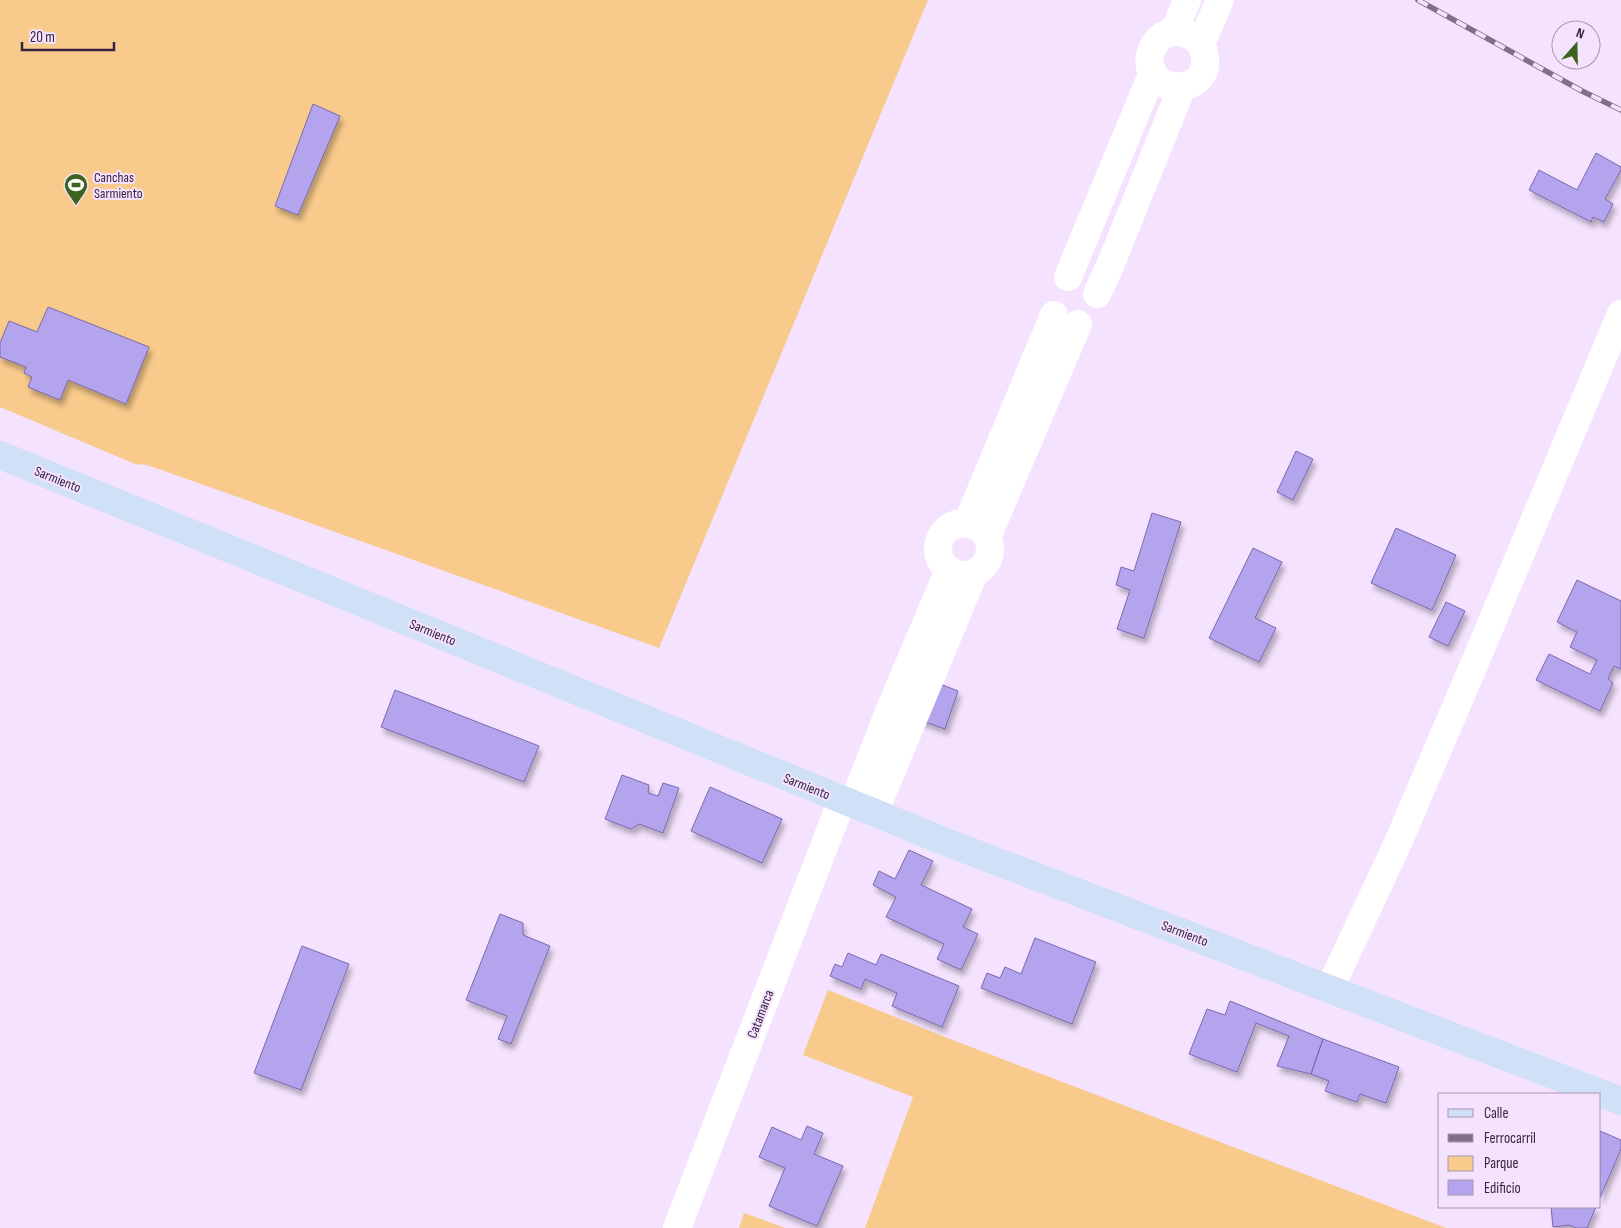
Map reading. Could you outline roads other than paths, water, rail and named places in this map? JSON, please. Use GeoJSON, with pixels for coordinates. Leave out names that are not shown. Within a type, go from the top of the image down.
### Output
{"type":"FeatureCollection","features":[{"type":"Feature","properties":{"kind":"main road","name":"Sarmiento"},"geometry":{"type":"LineString","coordinates":[[0,455],[946,842],[1600,1093]]}},
{"type":"Feature","properties":{"kind":"main road","name":"Sarmiento"},"geometry":{"type":"LineString","coordinates":[[1601,1093],[1621,1101]]}},
{"type":"Feature","properties":{"kind":"street"},"geometry":{"type":"LineString","coordinates":[[1174,32],[1187,0]]}},
{"type":"Feature","properties":{"kind":"street"},"geometry":{"type":"LineString","coordinates":[[1201,44],[1220,0]]}},
{"type":"Feature","properties":{"kind":"street"},"geometry":{"type":"LineString","coordinates":[[1168,33],[1186,33],[1195,37],[1201,44],[1206,62],[1204,71],[1198,79],[1182,87],[1172,87],[1163,84],[1156,78],[1150,61],[1151,53],[1154,44],[1168,33]]}},
{"type":"Feature","properties":{"kind":"street"},"geometry":{"type":"LineString","coordinates":[[1068,277],[1153,72]]}},
{"type":"Feature","properties":{"kind":"street"},"geometry":{"type":"LineString","coordinates":[[1097,294],[1088,280],[1080,276],[1068,277],[1058,281],[1049,295],[1049,303],[1066,319],[1092,316],[1096,309],[1097,294],[1182,87]]}},
{"type":"Feature","properties":{"kind":"street"},"geometry":{"type":"LineString","coordinates":[[1330,988],[1397,845],[1621,314]]}},
{"type":"Feature","properties":{"kind":"street"},"geometry":{"type":"LineString","coordinates":[[977,530],[1066,319]]}},
{"type":"Feature","properties":{"kind":"street"},"geometry":{"type":"LineString","coordinates":[[958,524],[977,530],[990,549],[987,562],[981,569],[961,572],[942,564],[939,556],[940,540],[944,532],[958,524]]}},
{"type":"Feature","properties":{"kind":"street","name":"Catamarca"},"geometry":{"type":"LineString","coordinates":[[677,1228],[856,806],[890,709],[961,572]]}},
{"type":"Feature","properties":{"kind":"railway"},"geometry":{"type":"LineString","coordinates":[[1418,0],[1582,91],[1621,110]]}},
{"type":"Feature","properties":{"kind":"place","name":"Canchas Sarmiento"},"geometry":{"type":"Point","coordinates":[76,206]}}]}
